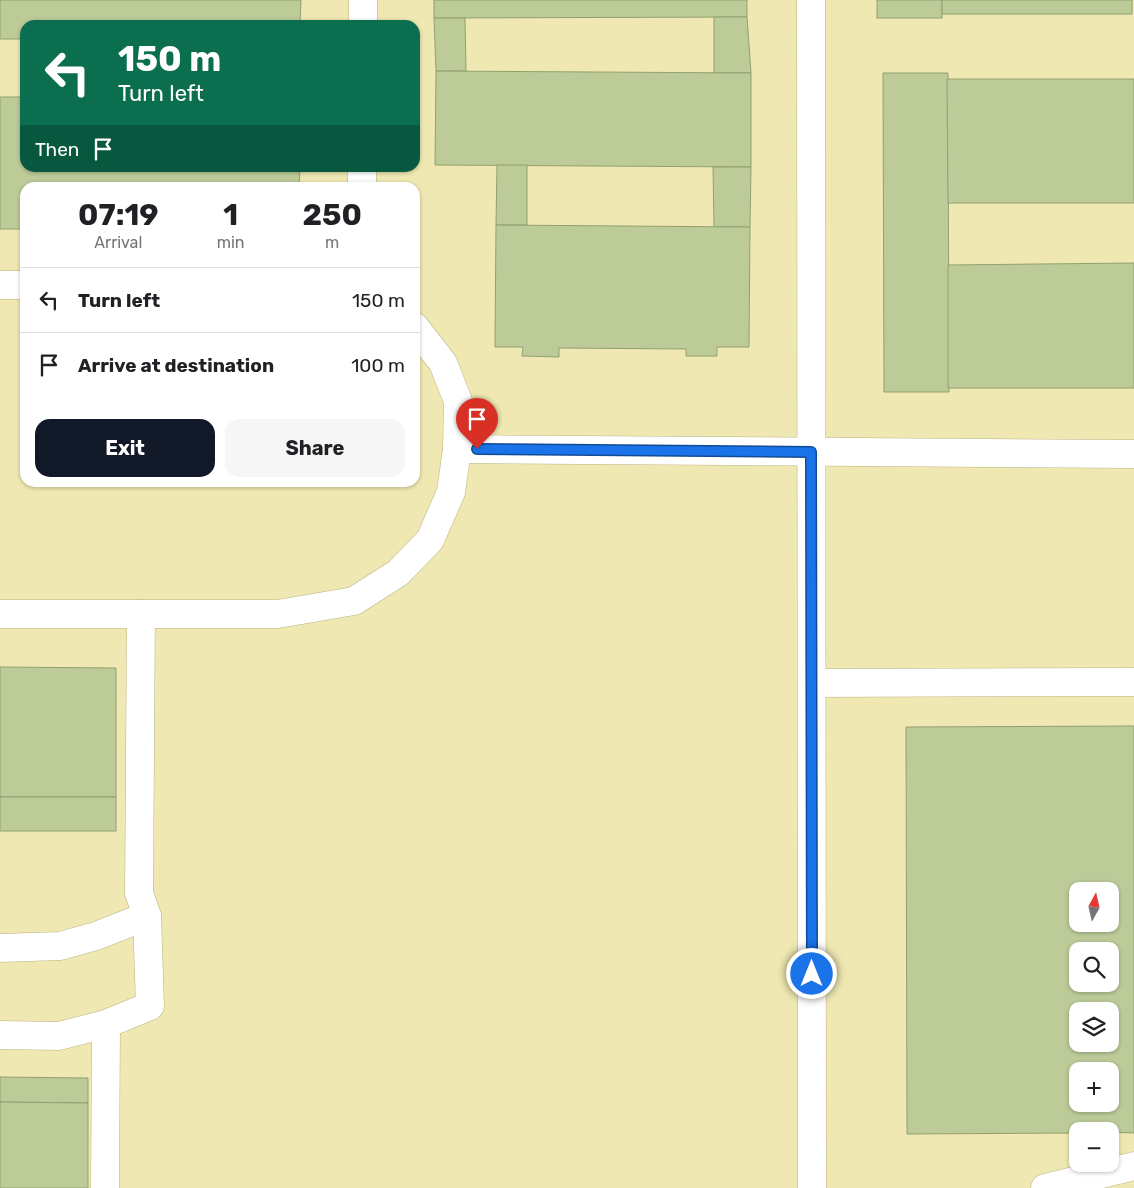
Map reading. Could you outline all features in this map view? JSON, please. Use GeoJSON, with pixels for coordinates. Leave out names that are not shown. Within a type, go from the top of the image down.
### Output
{"type":"FeatureCollection","features":[{"type":"Feature","properties":{"kind":"lane"},"geometry":{"type":"LineString","coordinates":[[363,0],[363,20]]}},
{"type":"Feature","properties":{"kind":"lane"},"geometry":{"type":"LineString","coordinates":[[811,0],[812,1188]]}},
{"type":"Feature","properties":{"kind":"lane"},"geometry":{"type":"LineString","coordinates":[[0,285],[20,285]]}},
{"type":"Feature","properties":{"kind":"lane"},"geometry":{"type":"LineString","coordinates":[[0,614],[278,614],[354,601],[398,573],[430,540],[451,492],[457,449],[458,401],[443,363],[420,333]]}},
{"type":"Feature","properties":{"kind":"lane"},"geometry":{"type":"LineString","coordinates":[[457,449],[1134,454]]}},
{"type":"Feature","properties":{"kind":"lane"},"geometry":{"type":"LineString","coordinates":[[0,1035],[59,1036],[106,1024],[150,1006],[147,916],[139,893],[141,614]]}},
{"type":"Feature","properties":{"kind":"lane"},"geometry":{"type":"LineString","coordinates":[[812,683],[1134,682]]}},
{"type":"Feature","properties":{"kind":"lane"},"geometry":{"type":"LineString","coordinates":[[0,948],[60,946],[96,936],[147,916]]}},
{"type":"Feature","properties":{"kind":"lane"},"geometry":{"type":"LineString","coordinates":[[105,1188],[106,1024]]}},
{"type":"Feature","properties":{"kind":"lane"},"geometry":{"type":"LineString","coordinates":[[1045,1188],[1134,1166]]}},
{"type":"Feature","properties":{"kind":"building"},"geometry":{"type":"Polygon","coordinates":[[[0,0],[301,0],[300,20],[20,20],[20,39],[0,39],[0,0]]]}},
{"type":"Feature","properties":{"kind":"building"},"geometry":{"type":"Polygon","coordinates":[[[434,0],[747,0],[747,17],[434,18],[434,0]]]}},
{"type":"Feature","properties":{"kind":"building"},"geometry":{"type":"Polygon","coordinates":[[[877,0],[942,0],[942,18],[877,18],[877,0]]]}},
{"type":"Feature","properties":{"kind":"building"},"geometry":{"type":"Polygon","coordinates":[[[942,0],[1132,0],[1132,14],[942,14],[942,0]]]}},
{"type":"Feature","properties":{"kind":"building"},"geometry":{"type":"Polygon","coordinates":[[[714,17],[747,17],[751,73],[714,73],[714,17]]]}},
{"type":"Feature","properties":{"kind":"building"},"geometry":{"type":"Polygon","coordinates":[[[434,18],[465,18],[466,71],[436,71],[434,18]]]}},
{"type":"Feature","properties":{"kind":"building"},"geometry":{"type":"Polygon","coordinates":[[[436,71],[751,73],[751,167],[435,165],[436,71]]]}},
{"type":"Feature","properties":{"kind":"building"},"geometry":{"type":"Polygon","coordinates":[[[883,73],[948,73],[949,392],[884,392],[883,73]]]}},
{"type":"Feature","properties":{"kind":"building"},"geometry":{"type":"Polygon","coordinates":[[[947,79],[1134,79],[1134,203],[948,203],[947,79]]]}},
{"type":"Feature","properties":{"kind":"building"},"geometry":{"type":"Polygon","coordinates":[[[0,97],[20,97],[20,172],[300,172],[299,182],[20,182],[20,229],[0,229],[0,97]]]}},
{"type":"Feature","properties":{"kind":"building"},"geometry":{"type":"Polygon","coordinates":[[[497,165],[527,165],[527,225],[496,225],[497,165]]]}},
{"type":"Feature","properties":{"kind":"building"},"geometry":{"type":"Polygon","coordinates":[[[713,167],[751,167],[750,227],[714,227],[713,167]]]}},
{"type":"Feature","properties":{"kind":"building"},"geometry":{"type":"Polygon","coordinates":[[[496,225],[750,227],[749,347],[717,347],[717,356],[686,356],[686,349],[559,348],[559,357],[522,356],[523,347],[495,347],[496,225]]]}},
{"type":"Feature","properties":{"kind":"building"},"geometry":{"type":"Polygon","coordinates":[[[1134,263],[1134,388],[948,388],[948,265],[1134,263]]]}},
{"type":"Feature","properties":{"kind":"building"},"geometry":{"type":"Polygon","coordinates":[[[0,667],[116,668],[116,797],[0,797],[0,667]]]}},
{"type":"Feature","properties":{"kind":"building"},"geometry":{"type":"Polygon","coordinates":[[[1134,726],[1134,1133],[1119,1132],[1119,1122],[1069,1122],[1069,1133],[907,1134],[906,727],[1134,726]]]}},
{"type":"Feature","properties":{"kind":"building"},"geometry":{"type":"Polygon","coordinates":[[[0,797],[116,797],[116,831],[0,831],[0,797]]]}},
{"type":"Feature","properties":{"kind":"building"},"geometry":{"type":"Polygon","coordinates":[[[0,1077],[88,1078],[88,1103],[0,1102],[0,1077]]]}},
{"type":"Feature","properties":{"kind":"building"},"geometry":{"type":"Polygon","coordinates":[[[0,1102],[88,1103],[88,1188],[0,1188],[0,1102]]]}},
{"type":"Feature","properties":{"kind":"route"},"geometry":{"type":"LineString","coordinates":[[477,449],[811,452],[812,974]]}}]}
